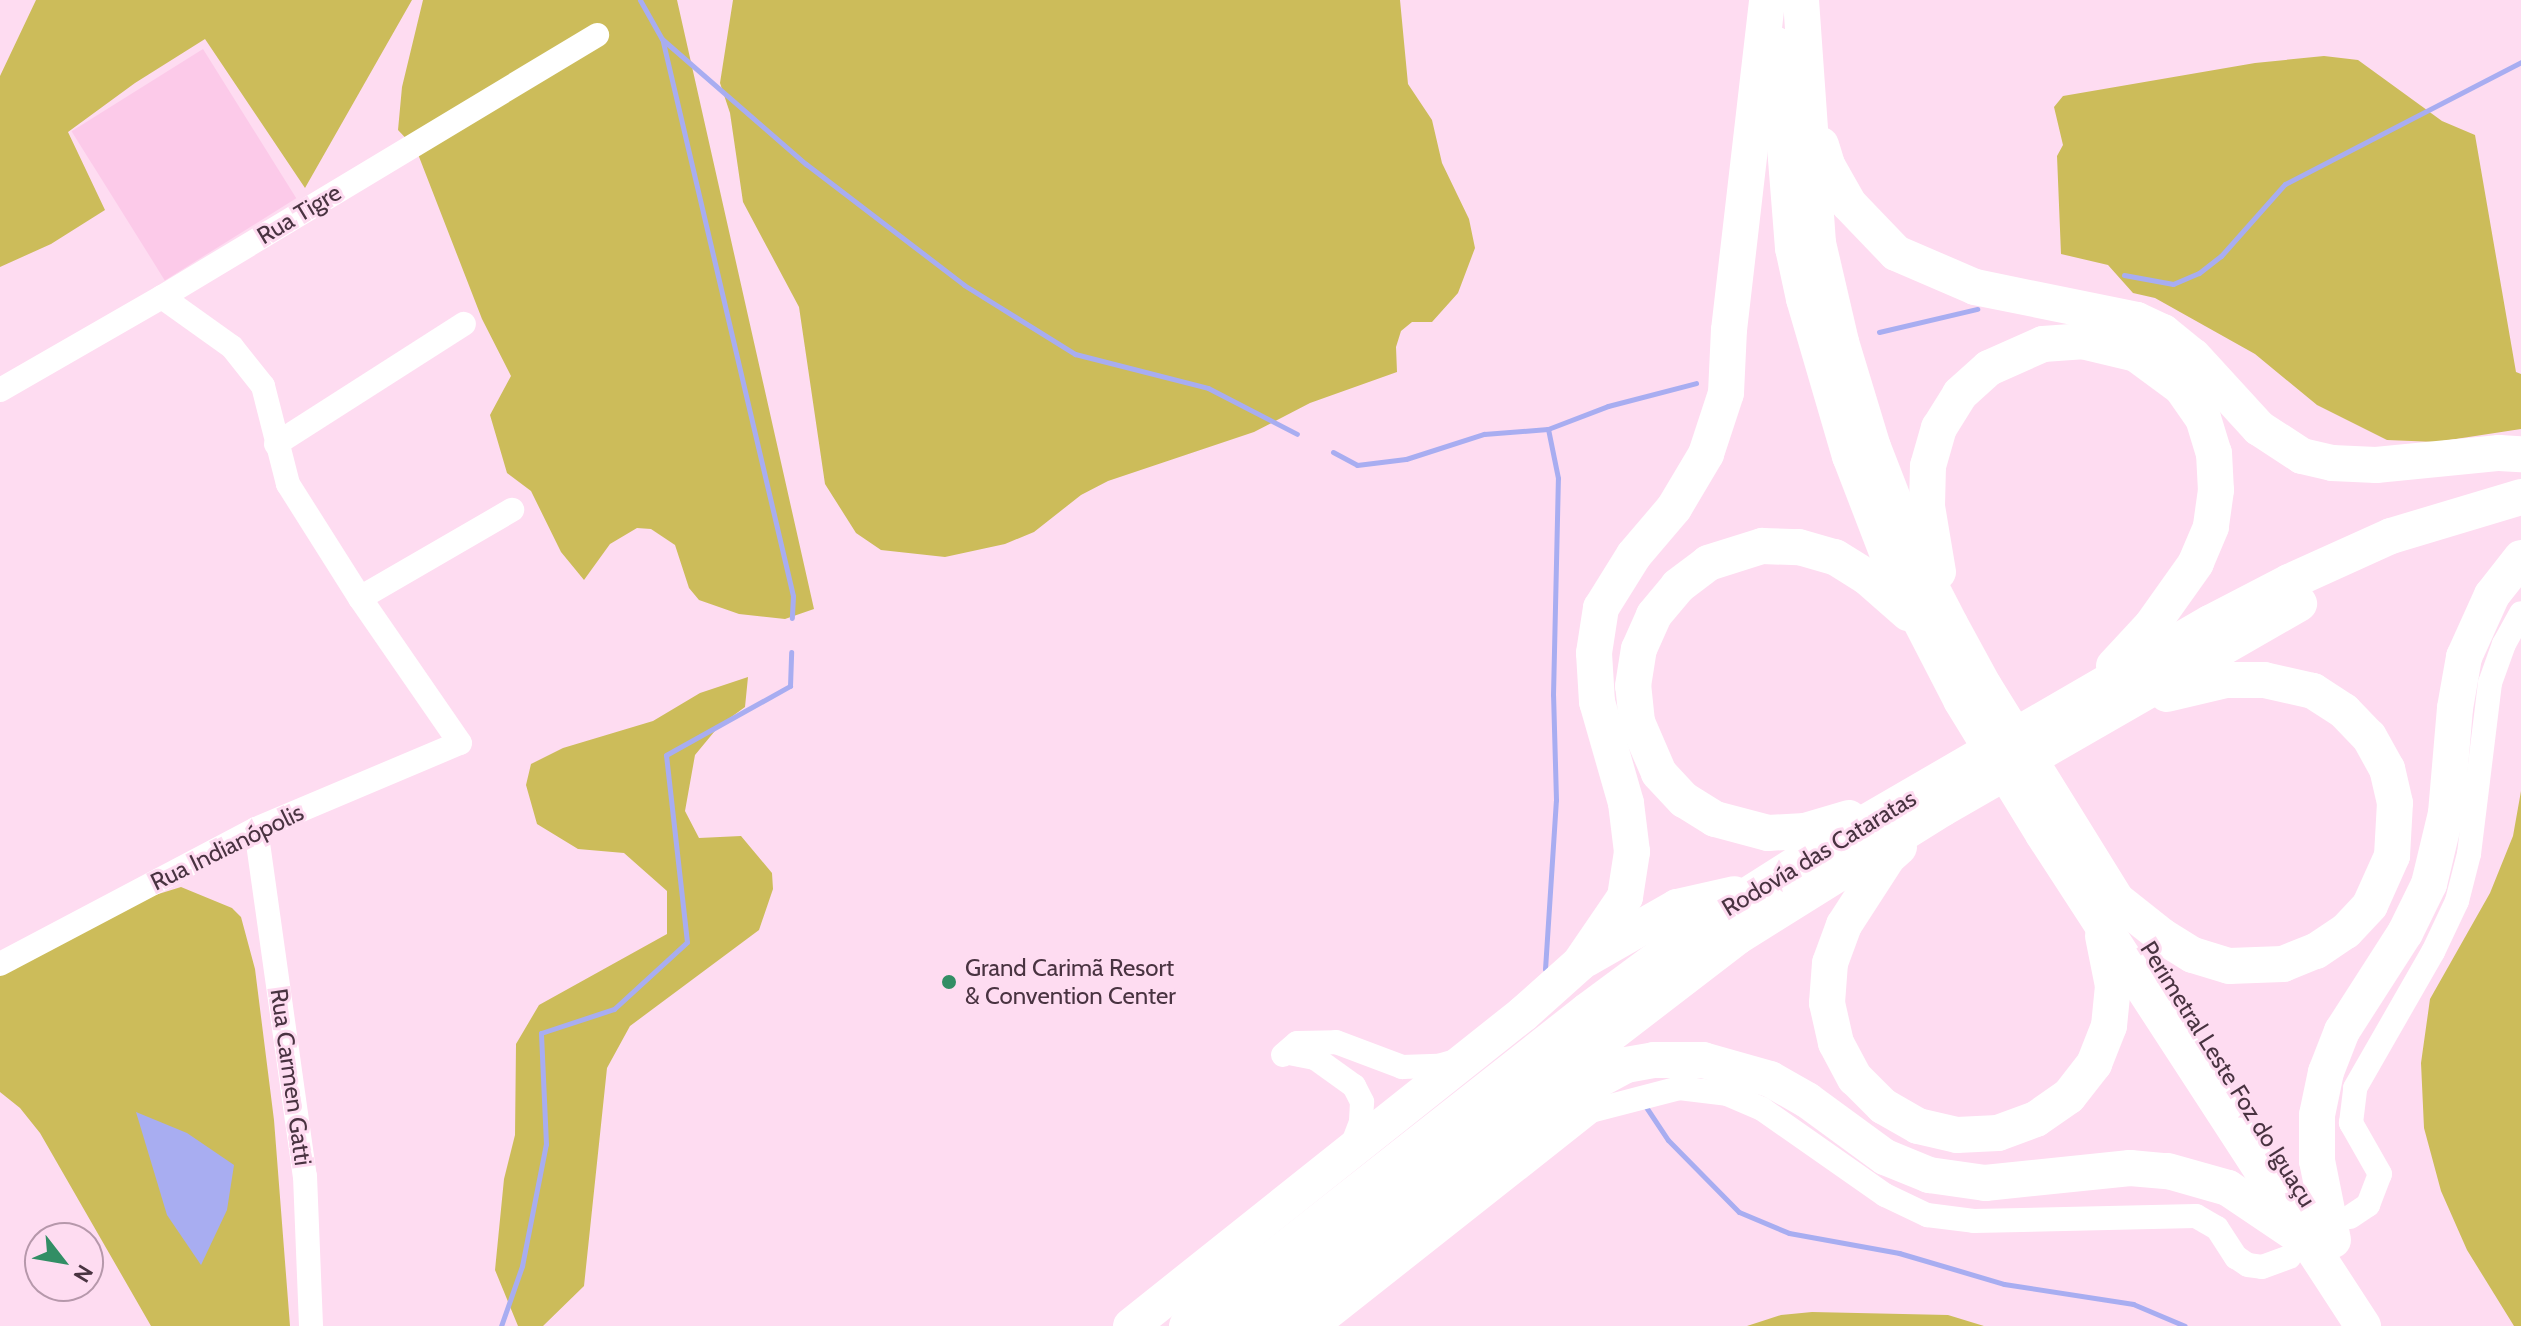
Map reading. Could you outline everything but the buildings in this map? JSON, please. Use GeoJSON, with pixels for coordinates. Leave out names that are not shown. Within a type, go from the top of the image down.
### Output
{"type":"FeatureCollection","features":[{"type":"Feature","properties":{"kind":"highway"},"geometry":{"type":"LineString","coordinates":[[1580,963],[1625,897],[1632,852],[1626,803],[1597,702],[1594,653],[1601,608],[1634,555],[1674,508],[1706,454],[1726,393],[1729,330],[1767,0]]}},
{"type":"Feature","properties":{"kind":"highway"},"geometry":{"type":"LineString","coordinates":[[1773,0],[1793,248],[1804,299],[1831,398],[1870,512],[1938,631]]}},
{"type":"Feature","properties":{"kind":"highway"},"geometry":{"type":"LineString","coordinates":[[1801,0],[1818,243],[1841,342],[1938,631]]}},
{"type":"Feature","properties":{"kind":"highway"},"geometry":{"type":"LineString","coordinates":[[1808,97],[1827,165],[1849,204],[1896,253],[1927,269],[1975,287],[2137,320],[2163,332],[2193,356],[2259,428],[2302,456],[2332,463],[2376,465],[2499,453],[2521,454]]}},
{"type":"Feature","properties":{"kind":"highway"},"geometry":{"type":"LineString","coordinates":[[1938,631],[1927,506],[1932,446],[1949,410],[1989,368],[2024,350],[2052,342],[2082,341],[2136,354],[2181,387],[2203,418],[2214,453],[2215,509],[2204,545],[2186,580],[2152,625],[2086,694]]}},
{"type":"Feature","properties":{"kind":"highway","name":"Rodovía das Cataratas"},"geometry":{"type":"LineString","coordinates":[[1187,1326],[1587,1011],[1756,890],[2086,694],[2289,582],[2391,536],[2521,497]]}},
{"type":"Feature","properties":{"kind":"highway","name":"Rodovía das Cataratas"},"geometry":{"type":"LineString","coordinates":[[1231,1326],[1737,937],[1942,809],[2320,592],[2431,546],[2521,521]]}},
{"type":"Feature","properties":{"kind":"highway"},"geometry":{"type":"LineString","coordinates":[[1900,802],[1805,831],[1750,831],[1715,819],[1684,800],[1650,757],[1636,713],[1636,667],[1654,615],[1678,586],[1725,555],[1762,546],[1818,551],[1852,566],[1938,631]]}},
{"type":"Feature","properties":{"kind":"highway"},"geometry":{"type":"LineString","coordinates":[[2321,1240],[2317,1115],[2326,1072],[2342,1031],[2405,933],[2429,884],[2444,825],[2455,708],[2464,657],[2492,595],[2521,558]]}},
{"type":"Feature","properties":{"kind":"highway","name":"Perimetral Leste Foz do Iguaçu"},"geometry":{"type":"LineString","coordinates":[[1938,631],[2056,828],[2321,1240],[2386,1326]]}},
{"type":"Feature","properties":{"kind":"highway"},"geometry":{"type":"LineString","coordinates":[[2077,731],[2187,686],[2226,680],[2281,682],[2313,691],[2344,711],[2369,737],[2392,786],[2395,839],[2379,889],[2346,931],[2308,955],[2265,967],[2211,962],[2109,909]]}},
{"type":"Feature","properties":{"kind":"highway"},"geometry":{"type":"LineString","coordinates":[[1942,809],[1888,857],[1844,925],[1830,963],[1827,1003],[1836,1043],[1855,1078],[1883,1106],[1918,1126],[1937,1132],[1977,1135],[2026,1124],[2069,1096],[2094,1064],[2109,1026],[2113,986],[2109,909]]}},
{"type":"Feature","properties":{"kind":"highway"},"geometry":{"type":"LineString","coordinates":[[1131,1326],[1477,1052],[1580,963],[1677,907],[1756,890]]}},
{"type":"Feature","properties":{"kind":"highway"},"geometry":{"type":"LineString","coordinates":[[1278,1326],[1598,1080],[1626,1065],[1654,1060],[1703,1060],[1770,1079],[1807,1100],[1885,1157],[1929,1175],[1985,1183],[2130,1168],[2168,1171],[2228,1188],[2321,1240]]}},
{"type":"Feature","properties":{"kind":"highway","name":"Perimetral Leste Foz do Iguaçu"},"geometry":{"type":"LineString","coordinates":[[2321,1240],[2363,1326]]}},
{"type":"Feature","properties":{"kind":"street","name":"Rua Tigre"},"geometry":{"type":"LineString","coordinates":[[0,390],[162,297],[597,35]]}},
{"type":"Feature","properties":{"kind":"street"},"geometry":{"type":"LineString","coordinates":[[162,297],[232,347],[263,386],[288,484],[360,598],[512,510]]}},
{"type":"Feature","properties":{"kind":"street"},"geometry":{"type":"LineString","coordinates":[[276,444],[464,324]]}},
{"type":"Feature","properties":{"kind":"street","name":"Rua Indianópolis"},"geometry":{"type":"LineString","coordinates":[[0,964],[256,829],[460,743],[360,598]]}},
{"type":"Feature","properties":{"kind":"street"},"geometry":{"type":"LineString","coordinates":[[1319,1326],[1591,1111],[1679,1088],[1727,1094],[1762,1109],[1885,1195],[1927,1215],[1974,1221],[2196,1216],[2217,1228],[2236,1257],[2248,1265],[2262,1267],[2321,1240],[2368,1205],[2380,1174],[2351,1123],[2355,1088],[2433,952],[2457,901],[2469,854],[2490,683],[2504,644],[2521,613]]}},
{"type":"Feature","properties":{"kind":"street","name":"Rua Carmen Gatti"},"geometry":{"type":"LineString","coordinates":[[256,829],[305,1176],[311,1326]]}},
{"type":"Feature","properties":{"kind":"street"},"geometry":{"type":"LineString","coordinates":[[1348,1154],[1361,1122],[1362,1102],[1354,1086],[1315,1058],[1294,1052],[1283,1055],[1297,1043],[1336,1042],[1402,1067],[1438,1066],[1477,1052]]}},
{"type":"Feature","properties":{"kind":"shaded area"},"geometry":{"type":"Polygon","coordinates":[[[36,0],[412,0],[305,188],[205,39],[135,83],[68,132],[105,210],[51,244],[0,267],[0,76],[36,0]]]}},
{"type":"Feature","properties":{"kind":"shaded area"},"geometry":{"type":"Polygon","coordinates":[[[423,0],[677,0],[814,609],[785,619],[739,614],[699,600],[689,588],[675,545],[651,529],[637,528],[610,544],[584,580],[561,552],[531,491],[507,473],[490,415],[511,376],[482,319],[416,149],[398,130],[402,87],[423,0]]]}},
{"type":"Feature","properties":{"kind":"shaded area"},"geometry":{"type":"Polygon","coordinates":[[[733,0],[1400,0],[1408,84],[1432,120],[1442,163],[1469,219],[1475,248],[1458,293],[1432,322],[1412,322],[1401,331],[1396,347],[1397,372],[1310,403],[1254,432],[1108,481],[1081,495],[1034,532],[1005,544],[945,557],[881,550],[856,533],[825,484],[799,307],[743,202],[730,113],[720,83],[733,0]]]}},
{"type":"Feature","properties":{"kind":"shaded area"},"geometry":{"type":"Polygon","coordinates":[[[203,49],[296,198],[165,280],[72,131],[203,49]]]}},
{"type":"Feature","properties":{"kind":"shaded area"},"geometry":{"type":"Polygon","coordinates":[[[2324,56],[2358,60],[2442,121],[2475,135],[2516,372],[2521,374],[2521,429],[2436,442],[2387,440],[2317,405],[2255,354],[2155,298],[2133,293],[2108,265],[2061,254],[2057,156],[2063,145],[2054,107],[2063,96],[2255,63],[2324,56]]]}},
{"type":"Feature","properties":{"kind":"shaded area"},"geometry":{"type":"Polygon","coordinates":[[[748,677],[745,707],[719,726],[695,755],[685,811],[699,838],[741,836],[772,873],[773,889],[759,930],[630,1026],[607,1068],[584,1286],[543,1326],[518,1326],[495,1270],[504,1179],[515,1135],[516,1044],[539,1005],[667,934],[667,891],[624,853],[578,849],[537,824],[526,785],[531,764],[563,748],[653,721],[700,693],[748,677]]]}},
{"type":"Feature","properties":{"kind":"shaded area"},"geometry":{"type":"Polygon","coordinates":[[[2521,791],[2521,1326],[2514,1326],[2467,1250],[2441,1191],[2424,1128],[2421,1063],[2430,999],[2490,893],[2513,836],[2521,791]]]}},
{"type":"Feature","properties":{"kind":"shaded area"},"geometry":{"type":"Polygon","coordinates":[[[181,887],[232,908],[241,917],[255,969],[274,1120],[290,1326],[151,1326],[104,1244],[104,1222],[91,1222],[40,1133],[20,1108],[0,1092],[0,974],[123,905],[181,887]]]}},
{"type":"Feature","properties":{"kind":"shaded area"},"geometry":{"type":"Polygon","coordinates":[[[1812,1312],[1948,1315],[1984,1326],[1747,1326],[1781,1315],[1812,1312]]]}},
{"type":"Feature","properties":{"kind":"water"},"geometry":{"type":"Polygon","coordinates":[[[136,1112],[187,1133],[234,1165],[227,1210],[201,1265],[167,1215],[136,1112]]]}},
{"type":"Feature","properties":{"kind":"waterway"},"geometry":{"type":"LineString","coordinates":[[640,0],[662,39],[806,164],[964,285],[1075,354],[1208,388],[1297,434]]}},
{"type":"Feature","properties":{"kind":"waterway"},"geometry":{"type":"LineString","coordinates":[[663,42],[793,596],[792,618]]}},
{"type":"Feature","properties":{"kind":"waterway"},"geometry":{"type":"LineString","coordinates":[[2124,275],[2173,284],[2199,273],[2221,256],[2285,184],[2521,62]]}},
{"type":"Feature","properties":{"kind":"waterway"},"geometry":{"type":"LineString","coordinates":[[1879,332],[1977,309]]}},
{"type":"Feature","properties":{"kind":"waterway"},"geometry":{"type":"LineString","coordinates":[[1333,452],[1357,465],[1406,459],[1484,434],[1548,429],[1608,406],[1696,383]]}},
{"type":"Feature","properties":{"kind":"waterway"},"geometry":{"type":"LineString","coordinates":[[1545,969],[1556,800],[1553,695],[1558,478],[1548,429]]}},
{"type":"Feature","properties":{"kind":"waterway"},"geometry":{"type":"LineString","coordinates":[[501,1326],[522,1266],[546,1144],[541,1033],[614,1009],[687,942],[666,755],[790,686],[791,652]]}},
{"type":"Feature","properties":{"kind":"waterway"},"geometry":{"type":"LineString","coordinates":[[1644,1104],[1668,1140],[1739,1212],[1789,1233],[1899,1253],[2004,1284],[2133,1304],[2185,1326]]}},
{"type":"Feature","properties":{"kind":"place","name":"Grand Carimã Resort & Convention Center"},"geometry":{"type":"Point","coordinates":[949,982]}}]}
